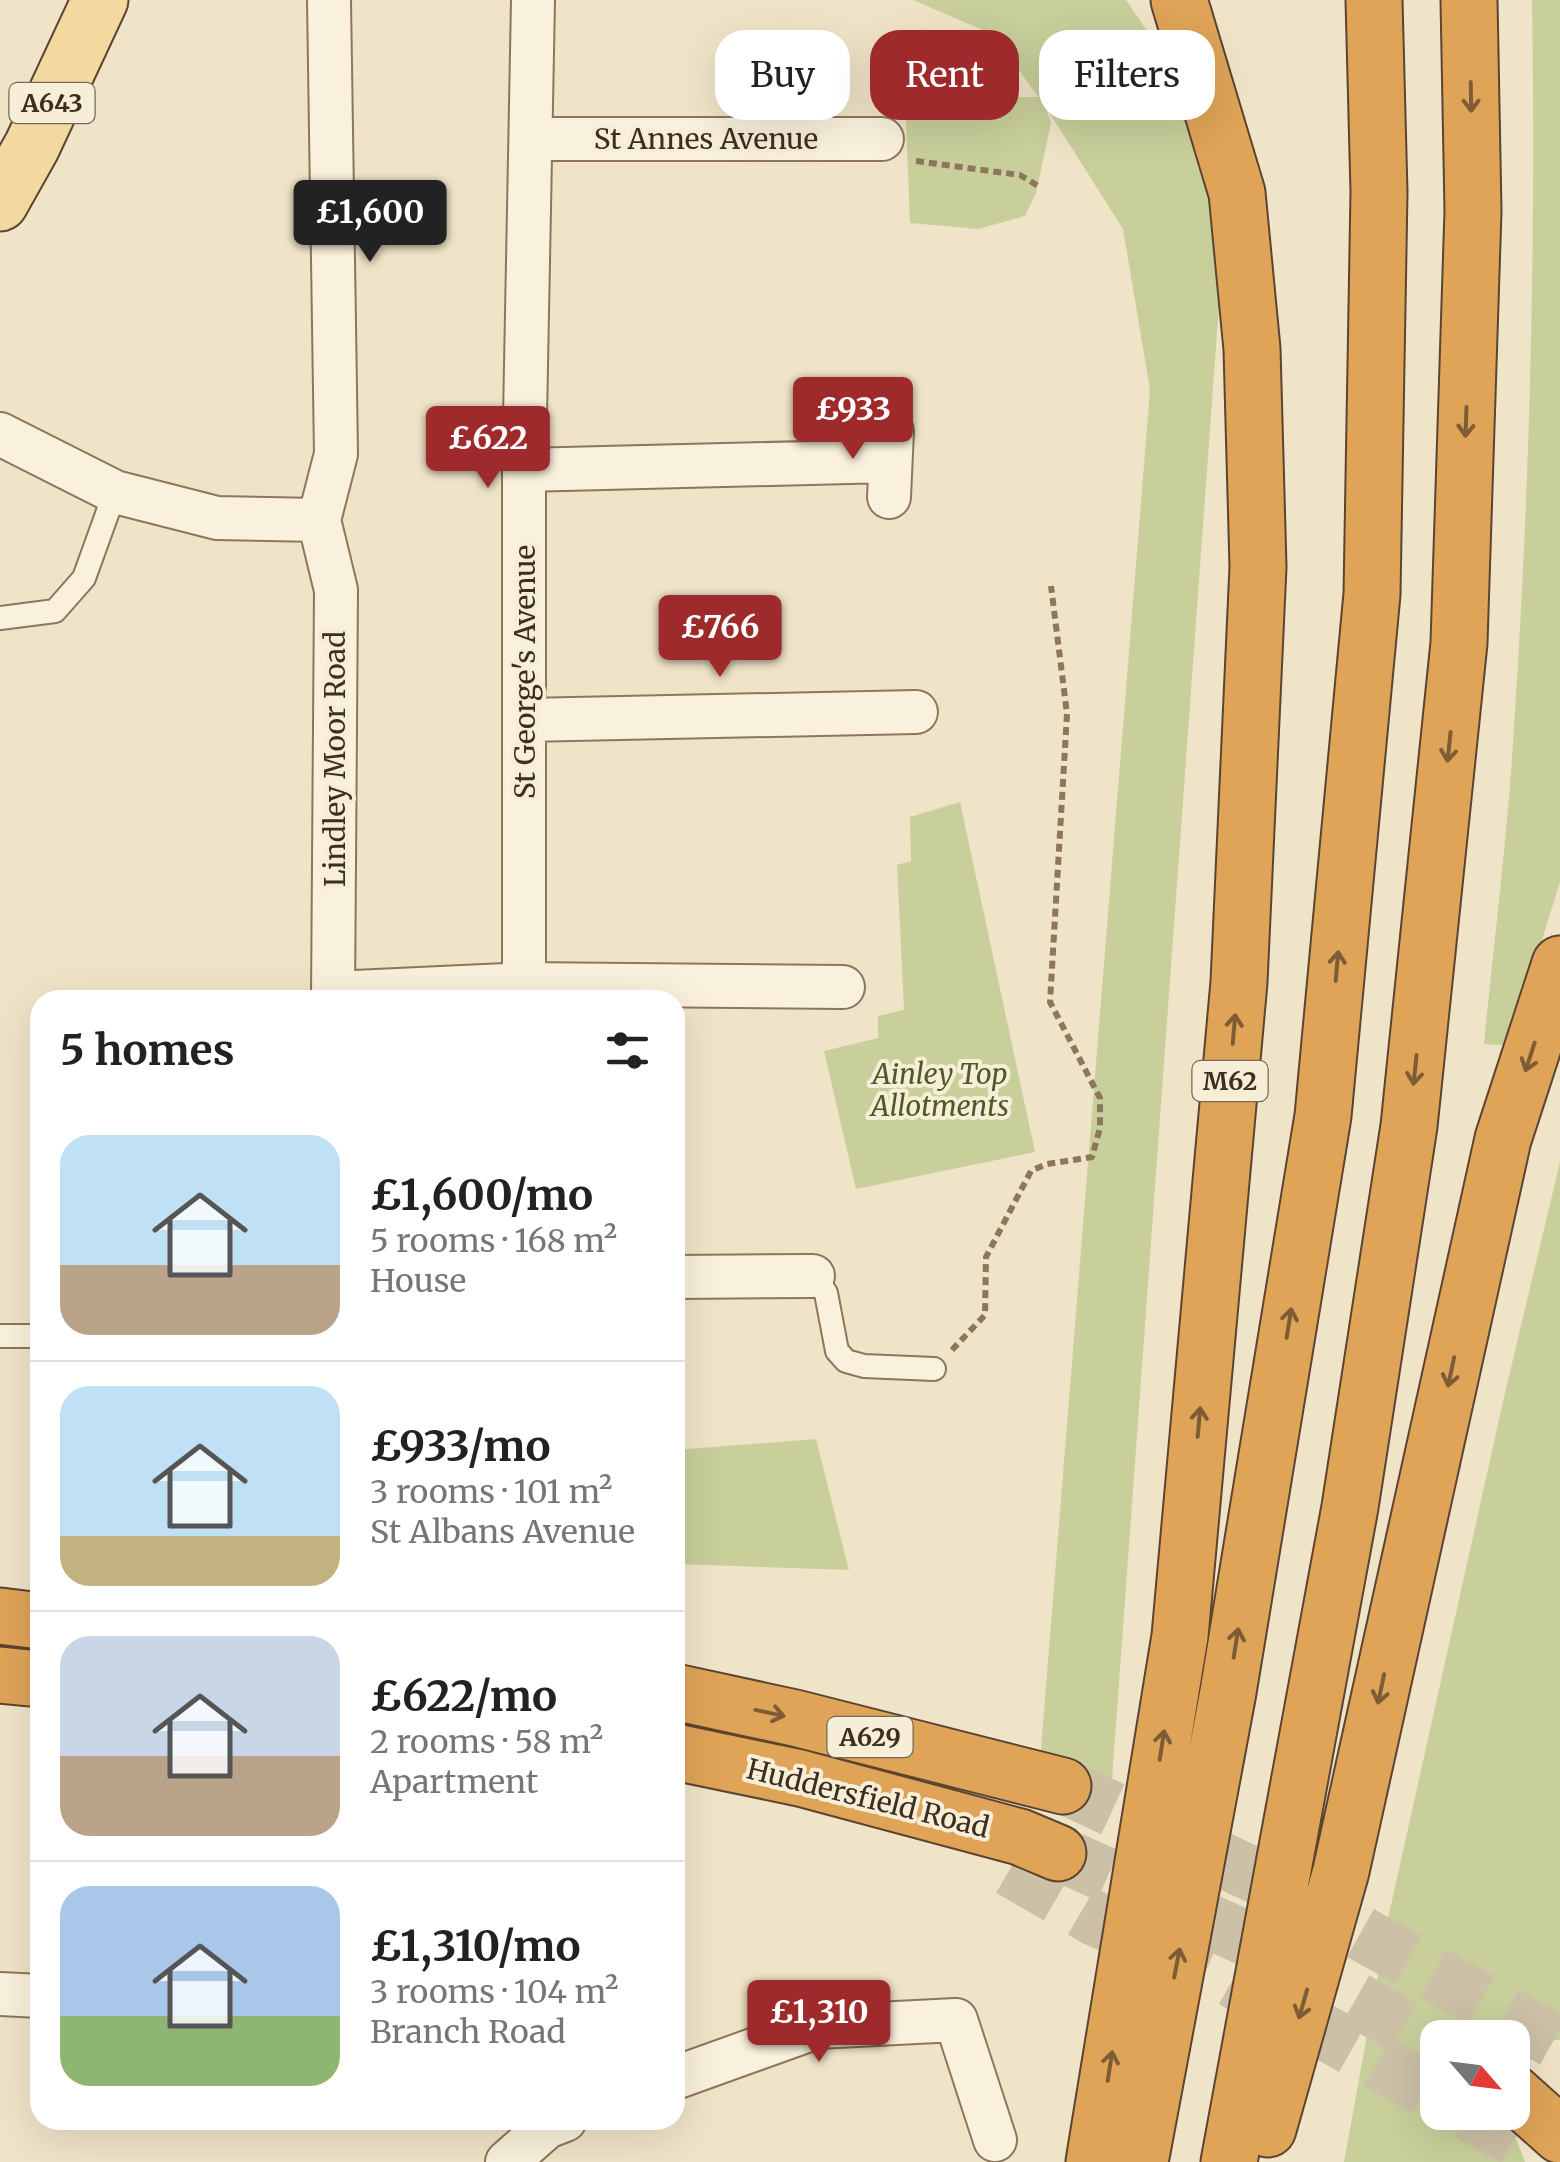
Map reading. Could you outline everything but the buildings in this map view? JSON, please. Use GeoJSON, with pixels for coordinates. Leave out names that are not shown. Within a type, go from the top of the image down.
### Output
{"type":"FeatureCollection","features":[{"type":"Feature","properties":{"kind":"highway","name":"M62"},"geometry":{"type":"LineString","coordinates":[[1094,2162],[1180,1636],[1238,982],[1258,567],[1252,349],[1237,193],[1179,0]]}},
{"type":"Feature","properties":{"kind":"highway"},"geometry":{"type":"LineString","coordinates":[[1140,2162],[1228,1692],[1323,1116],[1372,594],[1379,192],[1374,0]]}},
{"type":"Feature","properties":{"kind":"highway"},"geometry":{"type":"LineString","coordinates":[[1229,2162],[1350,1507],[1409,1126],[1459,643],[1473,211],[1469,0]]}},
{"type":"Feature","properties":{"kind":"highway"},"geometry":{"type":"LineString","coordinates":[[1258,2162],[1341,1871],[1503,1139],[1560,964]]}},
{"type":"Feature","properties":{"kind":"highway"},"geometry":{"type":"LineString","coordinates":[[0,1616],[30,1620]]}},
{"type":"Feature","properties":{"kind":"highway"},"geometry":{"type":"LineString","coordinates":[[0,1675],[30,1678]]}},
{"type":"Feature","properties":{"kind":"highway"},"geometry":{"type":"LineString","coordinates":[[0,1691],[30,1694]]}},
{"type":"Feature","properties":{"kind":"highway","name":"A629"},"geometry":{"type":"LineString","coordinates":[[685,1694],[1063,1786]]}},
{"type":"Feature","properties":{"kind":"highway","name":"Huddersfield Road"},"geometry":{"type":"LineString","coordinates":[[685,1754],[800,1778],[1020,1838],[1034,1861],[832,1822],[685,1788]]}},
{"type":"Feature","properties":{"kind":"highway"},"geometry":{"type":"LineString","coordinates":[[1530,2123],[1545,2148]]}},
{"type":"Feature","properties":{"kind":"main road","name":"A643"},"geometry":{"type":"LineString","coordinates":[[0,203],[32,146],[100,0]]}},
{"type":"Feature","properties":{"kind":"street","name":"Lindley Moor Road"},"geometry":{"type":"LineString","coordinates":[[329,0],[336,454],[319,520],[336,590],[333,990]]}},
{"type":"Feature","properties":{"kind":"street","name":"St George's Avenue"},"geometry":{"type":"LineString","coordinates":[[524,984],[524,470],[533,0]]}},
{"type":"Feature","properties":{"kind":"street","name":"St Annes Avenue"},"geometry":{"type":"LineString","coordinates":[[531,139],[882,139]]}},
{"type":"Feature","properties":{"kind":"street"},"geometry":{"type":"LineString","coordinates":[[0,434],[115,492],[217,518],[319,520]]}},
{"type":"Feature","properties":{"kind":"street"},"geometry":{"type":"LineString","coordinates":[[524,470],[890,463]]}},
{"type":"Feature","properties":{"kind":"street"},"geometry":{"type":"LineString","coordinates":[[525,720],[916,712]]}},
{"type":"Feature","properties":{"kind":"street"},"geometry":{"type":"LineString","coordinates":[[428,990],[524,984],[844,987]]}},
{"type":"Feature","properties":{"kind":"street"},"geometry":{"type":"LineString","coordinates":[[685,1277],[814,1276]]}},
{"type":"Feature","properties":{"kind":"street"},"geometry":{"type":"LineString","coordinates":[[0,1994],[30,1996]]}},
{"type":"Feature","properties":{"kind":"street"},"geometry":{"type":"LineString","coordinates":[[685,2074],[818,2027],[956,2020],[995,2140]]}},
{"type":"Feature","properties":{"kind":"street"},"geometry":{"type":"LineString","coordinates":[[508,2162],[554,2132]]}},
{"type":"Feature","properties":{"kind":"lane"},"geometry":{"type":"LineString","coordinates":[[0,618],[55,612],[84,578],[115,492]]}},
{"type":"Feature","properties":{"kind":"lane"},"geometry":{"type":"LineString","coordinates":[[814,1276],[826,1293],[837,1352],[846,1361],[864,1366],[934,1369]]}},
{"type":"Feature","properties":{"kind":"lane"},"geometry":{"type":"LineString","coordinates":[[0,1336],[30,1336]]}},
{"type":"Feature","properties":{"kind":"path"},"geometry":{"type":"LineString","coordinates":[[882,139],[898,154],[922,163],[1020,175],[1040,187]]}},
{"type":"Feature","properties":{"kind":"path"},"geometry":{"type":"LineString","coordinates":[[934,1369],[985,1315],[986,1257],[1030,1172],[1047,1164],[1092,1157],[1100,1128],[1100,1098],[1050,1002],[1067,714],[1052,586]]}},
{"type":"Feature","properties":{"kind":"green space"},"geometry":{"type":"Polygon","coordinates":[[[913,0],[1126,0],[1146,30],[1039,30],[1039,120],[1051,123],[1036,193],[1025,216],[978,229],[910,223],[906,120],[1019,120],[1019,97],[1038,97],[1019,70],[1019,30],[982,30],[913,0]]]}},
{"type":"Feature","properties":{"kind":"green space"},"geometry":{"type":"Polygon","coordinates":[[[1532,0],[1560,0],[1560,882],[1508,1050],[1501,1045],[1484,1044],[1505,846],[1524,545],[1532,273],[1532,0]]]}},
{"type":"Feature","properties":{"kind":"green space"},"geometry":{"type":"Polygon","coordinates":[[[1054,120],[1184,120],[1208,182],[1219,305],[1112,1780],[1040,1761],[1150,390],[1123,229],[1054,120]]]}},
{"type":"Feature","properties":{"kind":"green space","name":"Ainley Top Allotments"},"geometry":{"type":"Polygon","coordinates":[[[960,802],[1035,1152],[856,1189],[824,1051],[878,1038],[878,1016],[904,1010],[897,865],[911,861],[910,817],[960,802]]]}},
{"type":"Feature","properties":{"kind":"green space"},"geometry":{"type":"Polygon","coordinates":[[[1560,1162],[1560,2040],[1530,2042],[1530,2020],[1420,2020],[1420,2130],[1513,2130],[1525,2162],[1344,2162],[1389,1914],[1560,1162]]]}},
{"type":"Feature","properties":{"kind":"green space"},"geometry":{"type":"Polygon","coordinates":[[[816,1439],[849,1570],[685,1564],[685,1449],[816,1439]]]}},
{"type":"Feature","properties":{"kind":"tunnel"},"geometry":{"type":"LineString","coordinates":[[1063,1786],[1265,1880],[1560,2044]]}},
{"type":"Feature","properties":{"kind":"tunnel"},"geometry":{"type":"LineString","coordinates":[[1058,1853],[1263,1946],[1420,2037]]}},
{"type":"Feature","properties":{"kind":"tunnel"},"geometry":{"type":"LineString","coordinates":[[1010,1869],[1094,1918],[1221,1974],[1420,2086]]}},
{"type":"Feature","properties":{"kind":"tunnel"},"geometry":{"type":"LineString","coordinates":[[1498,2130],[1530,2148]]}}]}
